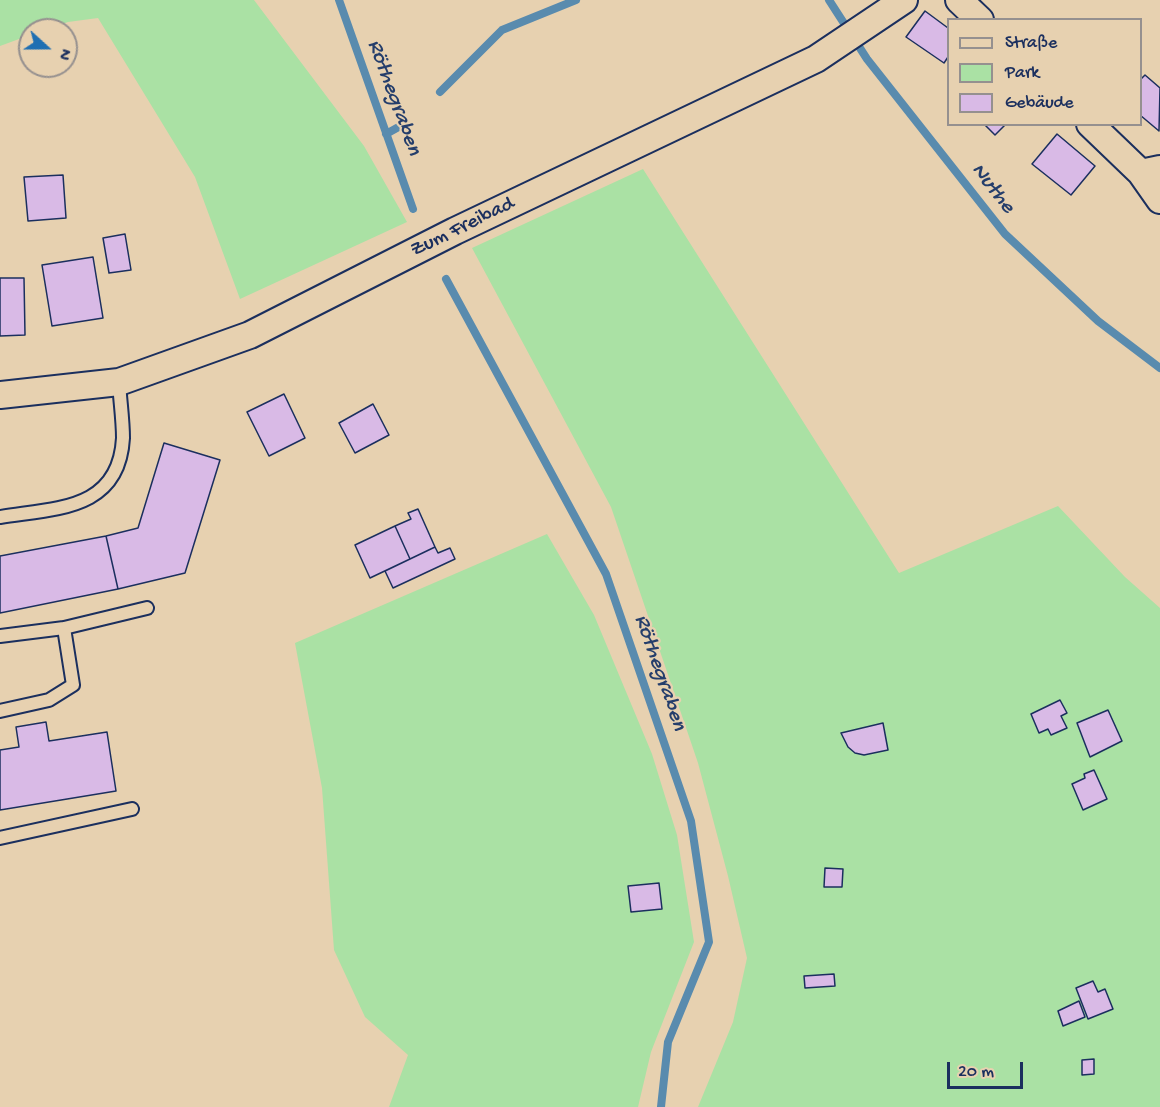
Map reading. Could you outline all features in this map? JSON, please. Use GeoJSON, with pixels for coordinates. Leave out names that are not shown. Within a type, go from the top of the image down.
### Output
{"type":"FeatureCollection","features":[{"type":"Feature","properties":{"kind":"street","name":"Zum Freibad"},"geometry":{"type":"LineString","coordinates":[[0,394],[119,382],[250,335],[455,231],[816,59],[904,0]]}},
{"type":"Feature","properties":{"kind":"street"},"geometry":{"type":"LineString","coordinates":[[959,0],[978,18]]}},
{"type":"Feature","properties":{"kind":"street"},"geometry":{"type":"LineString","coordinates":[[1093,126],[1150,171],[1160,200]]}},
{"type":"Feature","properties":{"kind":"lane"},"geometry":{"type":"LineString","coordinates":[[0,517],[64,507],[88,500],[101,492],[111,478],[119,459],[123,438],[119,382]]}},
{"type":"Feature","properties":{"kind":"lane"},"geometry":{"type":"LineString","coordinates":[[0,636],[64,628],[147,608]]}},
{"type":"Feature","properties":{"kind":"lane"},"geometry":{"type":"LineString","coordinates":[[0,711],[49,700],[73,685],[64,628]]}},
{"type":"Feature","properties":{"kind":"lane"},"geometry":{"type":"LineString","coordinates":[[0,838],[132,809]]}},
{"type":"Feature","properties":{"kind":"green space"},"geometry":{"type":"Polygon","coordinates":[[[0,0],[254,0],[364,146],[407,222],[240,299],[195,177],[98,18],[78,21],[78,18],[18,18],[18,39],[0,46],[0,0]]]}},
{"type":"Feature","properties":{"kind":"green space"},"geometry":{"type":"Polygon","coordinates":[[[643,169],[899,573],[1058,506],[1125,577],[1160,608],[1160,1107],[698,1107],[733,1022],[747,958],[728,876],[698,763],[611,507],[472,248],[643,169]]]}},
{"type":"Feature","properties":{"kind":"green space"},"geometry":{"type":"Polygon","coordinates":[[[547,534],[594,615],[652,754],[677,835],[694,942],[651,1052],[638,1107],[389,1107],[408,1055],[365,1017],[334,950],[322,788],[295,643],[547,534]]]}},
{"type":"Feature","properties":{"kind":"building"},"geometry":{"type":"Polygon","coordinates":[[[925,11],[947,27],[947,58],[944,63],[906,37],[925,11]]]}},
{"type":"Feature","properties":{"kind":"building"},"geometry":{"type":"Polygon","coordinates":[[[1145,75],[1160,88],[1159,131],[1142,117],[1142,78],[1145,75]]]}},
{"type":"Feature","properties":{"kind":"building"},"geometry":{"type":"Polygon","coordinates":[[[986,126],[1004,126],[995,135],[986,126]]]}},
{"type":"Feature","properties":{"kind":"building"},"geometry":{"type":"Polygon","coordinates":[[[1057,134],[1095,166],[1071,195],[1032,164],[1057,134]]]}},
{"type":"Feature","properties":{"kind":"building"},"geometry":{"type":"Polygon","coordinates":[[[63,175],[66,218],[28,221],[24,177],[63,175]]]}},
{"type":"Feature","properties":{"kind":"building"},"geometry":{"type":"Polygon","coordinates":[[[125,234],[131,270],[109,273],[103,238],[125,234]]]}},
{"type":"Feature","properties":{"kind":"building"},"geometry":{"type":"Polygon","coordinates":[[[93,257],[103,318],[52,326],[42,265],[93,257]]]}},
{"type":"Feature","properties":{"kind":"building"},"geometry":{"type":"Polygon","coordinates":[[[0,278],[24,278],[25,335],[0,336],[0,278]]]}},
{"type":"Feature","properties":{"kind":"building"},"geometry":{"type":"Polygon","coordinates":[[[284,394],[305,438],[269,456],[247,412],[284,394]]]}},
{"type":"Feature","properties":{"kind":"building"},"geometry":{"type":"Polygon","coordinates":[[[373,404],[389,435],[355,453],[339,423],[373,404]]]}},
{"type":"Feature","properties":{"kind":"building"},"geometry":{"type":"Polygon","coordinates":[[[164,443],[220,460],[185,573],[118,589],[106,536],[138,528],[164,443]]]}},
{"type":"Feature","properties":{"kind":"building"},"geometry":{"type":"Polygon","coordinates":[[[418,509],[435,547],[410,559],[395,526],[411,519],[408,513],[418,509]]]}},
{"type":"Feature","properties":{"kind":"building"},"geometry":{"type":"Polygon","coordinates":[[[395,526],[410,559],[370,578],[355,545],[395,526]]]}},
{"type":"Feature","properties":{"kind":"building"},"geometry":{"type":"Polygon","coordinates":[[[106,536],[118,589],[0,613],[0,556],[106,536]]]}},
{"type":"Feature","properties":{"kind":"building"},"geometry":{"type":"Polygon","coordinates":[[[435,547],[438,553],[450,548],[455,559],[393,588],[385,571],[435,547]]]}},
{"type":"Feature","properties":{"kind":"building"},"geometry":{"type":"Polygon","coordinates":[[[1060,700],[1067,713],[1061,716],[1067,728],[1051,735],[1048,729],[1039,733],[1031,714],[1060,700]]]}},
{"type":"Feature","properties":{"kind":"building"},"geometry":{"type":"Polygon","coordinates":[[[1108,710],[1122,741],[1090,757],[1077,723],[1108,710]]]}},
{"type":"Feature","properties":{"kind":"building"},"geometry":{"type":"Polygon","coordinates":[[[46,722],[49,741],[107,732],[116,791],[0,810],[0,750],[19,747],[16,727],[46,722]]]}},
{"type":"Feature","properties":{"kind":"building"},"geometry":{"type":"Polygon","coordinates":[[[883,723],[888,750],[864,755],[855,753],[848,747],[841,733],[883,723]]]}},
{"type":"Feature","properties":{"kind":"building"},"geometry":{"type":"Polygon","coordinates":[[[1094,770],[1107,799],[1083,810],[1072,784],[1085,778],[1084,774],[1094,770]]]}},
{"type":"Feature","properties":{"kind":"building"},"geometry":{"type":"Polygon","coordinates":[[[825,868],[843,869],[842,887],[824,887],[825,868]]]}},
{"type":"Feature","properties":{"kind":"building"},"geometry":{"type":"Polygon","coordinates":[[[659,883],[662,909],[631,912],[628,886],[659,883]]]}},
{"type":"Feature","properties":{"kind":"building"},"geometry":{"type":"Polygon","coordinates":[[[834,974],[835,986],[805,988],[804,976],[834,974]]]}},
{"type":"Feature","properties":{"kind":"building"},"geometry":{"type":"Polygon","coordinates":[[[1093,981],[1098,992],[1105,989],[1113,1009],[1088,1019],[1076,988],[1093,981]]]}},
{"type":"Feature","properties":{"kind":"building"},"geometry":{"type":"Polygon","coordinates":[[[1079,1001],[1085,1017],[1063,1026],[1058,1011],[1079,1001]]]}},
{"type":"Feature","properties":{"kind":"building"},"geometry":{"type":"Polygon","coordinates":[[[1094,1059],[1094,1074],[1082,1075],[1082,1060],[1094,1059]]]}},
{"type":"Feature","properties":{"kind":"waterway","name":"Röthegraben"},"geometry":{"type":"LineString","coordinates":[[339,0],[413,209]]}},
{"type":"Feature","properties":{"kind":"waterway"},"geometry":{"type":"LineString","coordinates":[[440,92],[502,30],[576,0]]}},
{"type":"Feature","properties":{"kind":"waterway","name":"Nuthe"},"geometry":{"type":"LineString","coordinates":[[829,0],[867,59],[1005,234],[1098,321],[1160,368]]}},
{"type":"Feature","properties":{"kind":"waterway"},"geometry":{"type":"LineString","coordinates":[[386,134],[404,124]]}},
{"type":"Feature","properties":{"kind":"waterway","name":"Röthegraben"},"geometry":{"type":"LineString","coordinates":[[446,279],[606,574],[691,821],[709,942],[668,1042],[661,1107]]}}]}
